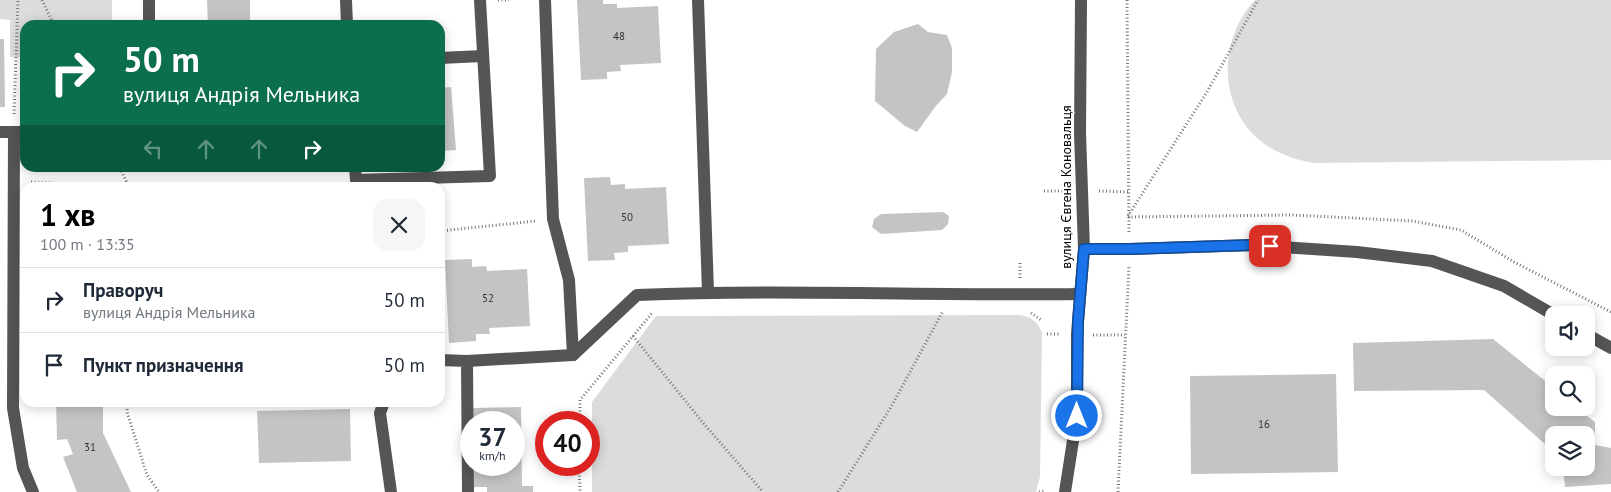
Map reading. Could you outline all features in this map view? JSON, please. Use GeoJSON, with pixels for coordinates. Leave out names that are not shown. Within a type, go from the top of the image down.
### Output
{"type":"FeatureCollection","features":[{"type":"Feature","properties":{"kind":"street"},"geometry":{"type":"LineString","coordinates":[[149,0],[149,20]]}},
{"type":"Feature","properties":{"kind":"street"},"geometry":{"type":"LineString","coordinates":[[346,0],[347,20]]}},
{"type":"Feature","properties":{"kind":"street"},"geometry":{"type":"LineString","coordinates":[[409,182],[490,176],[480,0]]}},
{"type":"Feature","properties":{"kind":"street"},"geometry":{"type":"LineString","coordinates":[[545,0],[553,219],[569,280],[574,355]]}},
{"type":"Feature","properties":{"kind":"street"},"geometry":{"type":"LineString","coordinates":[[698,0],[708,292]]}},
{"type":"Feature","properties":{"kind":"street","name":"вулиця Євгена Коновальця"},"geometry":{"type":"LineString","coordinates":[[1065,492],[1077,416],[1079,294],[1084,249],[1080,133],[1081,0]]}},
{"type":"Feature","properties":{"kind":"street"},"geometry":{"type":"LineString","coordinates":[[445,58],[483,56]]}},
{"type":"Feature","properties":{"kind":"street"},"geometry":{"type":"LineString","coordinates":[[0,132],[19,132],[13,181],[6,298],[14,408],[23,468],[33,492]]}},
{"type":"Feature","properties":{"kind":"street"},"geometry":{"type":"LineString","coordinates":[[355,172],[356,180],[369,182]]}},
{"type":"Feature","properties":{"kind":"street"},"geometry":{"type":"LineString","coordinates":[[1084,249],[1253,245],[1357,252],[1432,261],[1504,286],[1545,310]]}},
{"type":"Feature","properties":{"kind":"street"},"geometry":{"type":"LineString","coordinates":[[445,360],[467,361],[574,355],[637,295],[708,292],[1079,294]]}},
{"type":"Feature","properties":{"kind":"street"},"geometry":{"type":"LineString","coordinates":[[1595,339],[1611,348]]}},
{"type":"Feature","properties":{"kind":"street"},"geometry":{"type":"LineString","coordinates":[[467,361],[468,492]]}},
{"type":"Feature","properties":{"kind":"street"},"geometry":{"type":"LineString","coordinates":[[382,407],[380,413],[391,492]]}},
{"type":"Feature","properties":{"kind":"path"},"geometry":{"type":"LineString","coordinates":[[18,0],[19,132]]}},
{"type":"Feature","properties":{"kind":"path"},"geometry":{"type":"LineString","coordinates":[[42,0],[52,20]]}},
{"type":"Feature","properties":{"kind":"path"},"geometry":{"type":"LineString","coordinates":[[1118,492],[1130,249],[1128,217],[1127,0]]}},
{"type":"Feature","properties":{"kind":"path"},"geometry":{"type":"LineString","coordinates":[[1128,217],[1206,92],[1258,0]]}},
{"type":"Feature","properties":{"kind":"path"},"geometry":{"type":"LineString","coordinates":[[13,181],[32,182]]}},
{"type":"Feature","properties":{"kind":"path"},"geometry":{"type":"LineString","coordinates":[[445,230],[553,219]]}},
{"type":"Feature","properties":{"kind":"path"},"geometry":{"type":"LineString","coordinates":[[838,492],[891,407],[944,309]]}},
{"type":"Feature","properties":{"kind":"path"},"geometry":{"type":"LineString","coordinates":[[580,411],[580,400],[654,311]]}},
{"type":"Feature","properties":{"kind":"path"},"geometry":{"type":"LineString","coordinates":[[633,336],[704,424],[763,492]]}},
{"type":"Feature","properties":{"kind":"path"},"geometry":{"type":"LineString","coordinates":[[128,407],[127,412],[147,475],[160,492]]}},
{"type":"Feature","properties":{"kind":"path"},"geometry":{"type":"LineString","coordinates":[[579,476],[580,492]]}},
{"type":"Feature","properties":{"kind":"path"},"geometry":{"type":"LineString","coordinates":[[1039,492],[1044,492]]}},
{"type":"Feature","properties":{"kind":"shaded area"},"geometry":{"type":"Polygon","coordinates":[[[0,0],[112,0],[112,20],[20,20],[20,57],[10,57],[10,20],[0,19],[0,0]]]}},
{"type":"Feature","properties":{"kind":"shaded area"},"geometry":{"type":"Polygon","coordinates":[[[1255,0],[1611,0],[1611,160],[1313,163],[1283,154],[1266,145],[1250,131],[1239,114],[1231,95],[1228,75],[1229,55],[1234,35],[1242,17],[1255,0]]]}},
{"type":"Feature","properties":{"kind":"shaded area"},"geometry":{"type":"Polygon","coordinates":[[[1020,315],[1028,317],[1034,321],[1042,333],[1040,477],[1036,492],[592,492],[592,476],[600,476],[600,411],[592,411],[592,402],[656,316],[1020,315]]]}},
{"type":"Feature","properties":{"kind":"building"},"geometry":{"type":"Polygon","coordinates":[[[207,0],[250,0],[250,20],[208,20],[207,0]]]}},
{"type":"Feature","properties":{"kind":"building"},"geometry":{"type":"Polygon","coordinates":[[[577,0],[603,0],[603,4],[617,4],[617,8],[658,6],[661,63],[620,65],[621,71],[607,72],[607,79],[581,80],[577,0]]]}},
{"type":"Feature","properties":{"kind":"building"},"geometry":{"type":"Polygon","coordinates":[[[918,24],[928,32],[947,35],[952,48],[952,72],[947,94],[917,132],[905,126],[875,101],[876,49],[894,32],[918,24]]]}},
{"type":"Feature","properties":{"kind":"building"},"geometry":{"type":"Polygon","coordinates":[[[0,39],[4,39],[5,107],[0,107],[0,39]]]}},
{"type":"Feature","properties":{"kind":"building"},"geometry":{"type":"Polygon","coordinates":[[[451,87],[456,150],[445,151],[445,88],[451,87]]]}},
{"type":"Feature","properties":{"kind":"building"},"geometry":{"type":"Polygon","coordinates":[[[610,177],[611,185],[625,184],[625,189],[666,187],[669,244],[628,246],[628,252],[614,253],[615,260],[588,261],[584,178],[610,177]]]}},
{"type":"Feature","properties":{"kind":"building"},"geometry":{"type":"Polygon","coordinates":[[[943,212],[949,216],[948,224],[942,230],[881,234],[872,227],[874,219],[881,214],[943,212]]]}},
{"type":"Feature","properties":{"kind":"building"},"geometry":{"type":"Polygon","coordinates":[[[472,259],[472,267],[486,266],[487,271],[527,269],[530,326],[489,328],[490,334],[476,334],[476,341],[449,343],[445,260],[472,259]]]}},
{"type":"Feature","properties":{"kind":"building"},"geometry":{"type":"Polygon","coordinates":[[[1493,339],[1545,381],[1545,416],[1587,416],[1595,422],[1595,426],[1545,426],[1545,444],[1484,390],[1354,391],[1353,343],[1493,339]]]}},
{"type":"Feature","properties":{"kind":"building"},"geometry":{"type":"Polygon","coordinates":[[[1336,374],[1338,472],[1191,474],[1190,376],[1336,374]]]}},
{"type":"Feature","properties":{"kind":"building"},"geometry":{"type":"Polygon","coordinates":[[[56,407],[103,407],[103,433],[131,492],[77,492],[63,457],[73,454],[67,439],[57,440],[56,407]]]}},
{"type":"Feature","properties":{"kind":"building"},"geometry":{"type":"Polygon","coordinates":[[[521,407],[521,411],[473,411],[473,408],[521,407]]]}},
{"type":"Feature","properties":{"kind":"building"},"geometry":{"type":"Polygon","coordinates":[[[350,409],[351,461],[259,463],[257,411],[350,409]]]}},
{"type":"Feature","properties":{"kind":"building"},"geometry":{"type":"Polygon","coordinates":[[[1595,445],[1611,448],[1611,484],[1565,487],[1564,476],[1595,476],[1595,445]]]}},
{"type":"Feature","properties":{"kind":"building"},"geometry":{"type":"Polygon","coordinates":[[[474,476],[522,476],[522,486],[533,486],[533,492],[487,492],[487,487],[474,487],[474,476]]]}},
{"type":"Feature","properties":{"kind":"route"},"geometry":{"type":"LineString","coordinates":[[1077,416],[1079,294],[1084,249],[1270,246]]}}]}
